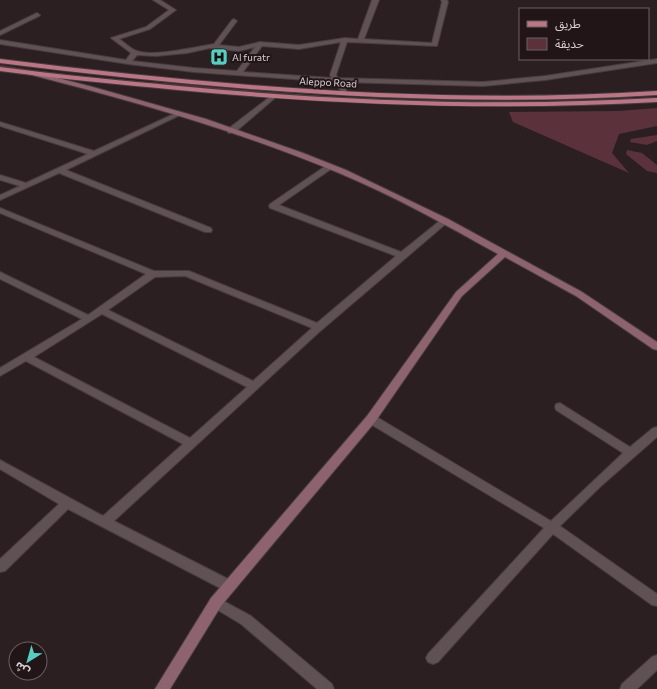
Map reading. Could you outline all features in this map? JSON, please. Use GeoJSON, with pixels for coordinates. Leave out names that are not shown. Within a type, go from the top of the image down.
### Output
{"type":"FeatureCollection","features":[{"type":"Feature","properties":{"kind":"main road","name":"Aleppo Road"},"geometry":{"type":"LineString","coordinates":[[0,61],[112,75],[277,90],[433,97],[594,97],[657,92]]}},
{"type":"Feature","properties":{"kind":"main road","name":"Aleppo Road"},"geometry":{"type":"LineString","coordinates":[[0,69],[98,81],[273,97],[434,105],[599,104],[657,100]]}},
{"type":"Feature","properties":{"kind":"main road"},"geometry":{"type":"LineString","coordinates":[[24,72],[91,88],[178,114],[231,131],[330,167],[409,202],[579,294],[657,347]]}},
{"type":"Feature","properties":{"kind":"main road"},"geometry":{"type":"LineString","coordinates":[[162,689],[216,602],[371,419],[459,294],[504,253]]}},
{"type":"Feature","properties":{"kind":"street"},"geometry":{"type":"LineString","coordinates":[[156,0],[173,10],[148,28],[114,38],[135,53],[156,54],[216,45],[234,21]]}},
{"type":"Feature","properties":{"kind":"street"},"geometry":{"type":"LineString","coordinates":[[360,41],[375,0]]}},
{"type":"Feature","properties":{"kind":"street"},"geometry":{"type":"LineString","coordinates":[[208,46],[239,49],[260,44],[299,46],[344,40],[435,45],[445,2],[444,0]]}},
{"type":"Feature","properties":{"kind":"street"},"geometry":{"type":"LineString","coordinates":[[0,33],[37,15]]}},
{"type":"Feature","properties":{"kind":"street"},"geometry":{"type":"LineString","coordinates":[[344,40],[333,75],[345,93]]}},
{"type":"Feature","properties":{"kind":"street"},"geometry":{"type":"LineString","coordinates":[[0,42],[128,62],[239,73],[336,80],[483,84],[545,78],[657,61]]}},
{"type":"Feature","properties":{"kind":"street"},"geometry":{"type":"LineString","coordinates":[[239,73],[260,44]]}},
{"type":"Feature","properties":{"kind":"street"},"geometry":{"type":"LineString","coordinates":[[128,62],[135,53]]}},
{"type":"Feature","properties":{"kind":"street"},"geometry":{"type":"LineString","coordinates":[[231,131],[273,97]]}},
{"type":"Feature","properties":{"kind":"street"},"geometry":{"type":"LineString","coordinates":[[0,198],[178,114]]}},
{"type":"Feature","properties":{"kind":"street"},"geometry":{"type":"LineString","coordinates":[[0,124],[94,153]]}},
{"type":"Feature","properties":{"kind":"street"},"geometry":{"type":"LineString","coordinates":[[330,167],[272,206],[401,255]]}},
{"type":"Feature","properties":{"kind":"street"},"geometry":{"type":"LineString","coordinates":[[59,170],[208,230]]}},
{"type":"Feature","properties":{"kind":"street"},"geometry":{"type":"LineString","coordinates":[[0,177],[26,185]]}},
{"type":"Feature","properties":{"kind":"street"},"geometry":{"type":"LineString","coordinates":[[0,210],[153,274],[186,273],[318,328]]}},
{"type":"Feature","properties":{"kind":"street"},"geometry":{"type":"LineString","coordinates":[[105,522],[318,328],[401,255],[445,221]]}},
{"type":"Feature","properties":{"kind":"street"},"geometry":{"type":"LineString","coordinates":[[0,372],[88,319],[153,274]]}},
{"type":"Feature","properties":{"kind":"street"},"geometry":{"type":"LineString","coordinates":[[0,275],[88,319]]}},
{"type":"Feature","properties":{"kind":"street"},"geometry":{"type":"LineString","coordinates":[[101,310],[254,386]]}},
{"type":"Feature","properties":{"kind":"street"},"geometry":{"type":"LineString","coordinates":[[26,357],[192,444]]}},
{"type":"Feature","properties":{"kind":"street"},"geometry":{"type":"LineString","coordinates":[[560,407],[630,452]]}},
{"type":"Feature","properties":{"kind":"street"},"geometry":{"type":"LineString","coordinates":[[371,419],[552,527],[657,601]]}},
{"type":"Feature","properties":{"kind":"street"},"geometry":{"type":"LineString","coordinates":[[432,658],[552,527],[630,452],[657,431]]}},
{"type":"Feature","properties":{"kind":"street"},"geometry":{"type":"LineString","coordinates":[[0,464],[67,503],[229,586]]}},
{"type":"Feature","properties":{"kind":"street"},"geometry":{"type":"LineString","coordinates":[[0,567],[67,503]]}},
{"type":"Feature","properties":{"kind":"street"},"geometry":{"type":"LineString","coordinates":[[216,602],[246,620],[327,689]]}},
{"type":"Feature","properties":{"kind":"street"},"geometry":{"type":"LineString","coordinates":[[627,689],[657,660]]}},
{"type":"Feature","properties":{"kind":"green space"},"geometry":{"type":"Polygon","coordinates":[[[0,65],[94,77],[256,91],[357,98],[457,102],[355,99],[234,91],[65,75],[0,67],[0,65]]]}},
{"type":"Feature","properties":{"kind":"green space"},"geometry":{"type":"Polygon","coordinates":[[[657,97],[657,99],[508,102],[657,97]]]}},
{"type":"Feature","properties":{"kind":"green space"},"geometry":{"type":"Polygon","coordinates":[[[657,108],[657,126],[619,134],[612,153],[629,173],[513,122],[509,112],[618,111],[657,108]]]}},
{"type":"Feature","properties":{"kind":"green space"},"geometry":{"type":"Polygon","coordinates":[[[657,135],[657,141],[647,145],[630,142],[631,139],[657,135]]]}},
{"type":"Feature","properties":{"kind":"green space"},"geometry":{"type":"Polygon","coordinates":[[[627,150],[642,153],[657,165],[657,173],[647,171],[626,154],[627,150]]]}},
{"type":"Feature","properties":{"kind":"place","name":"Al furatr"},"geometry":{"type":"Point","coordinates":[219,57]}}]}
